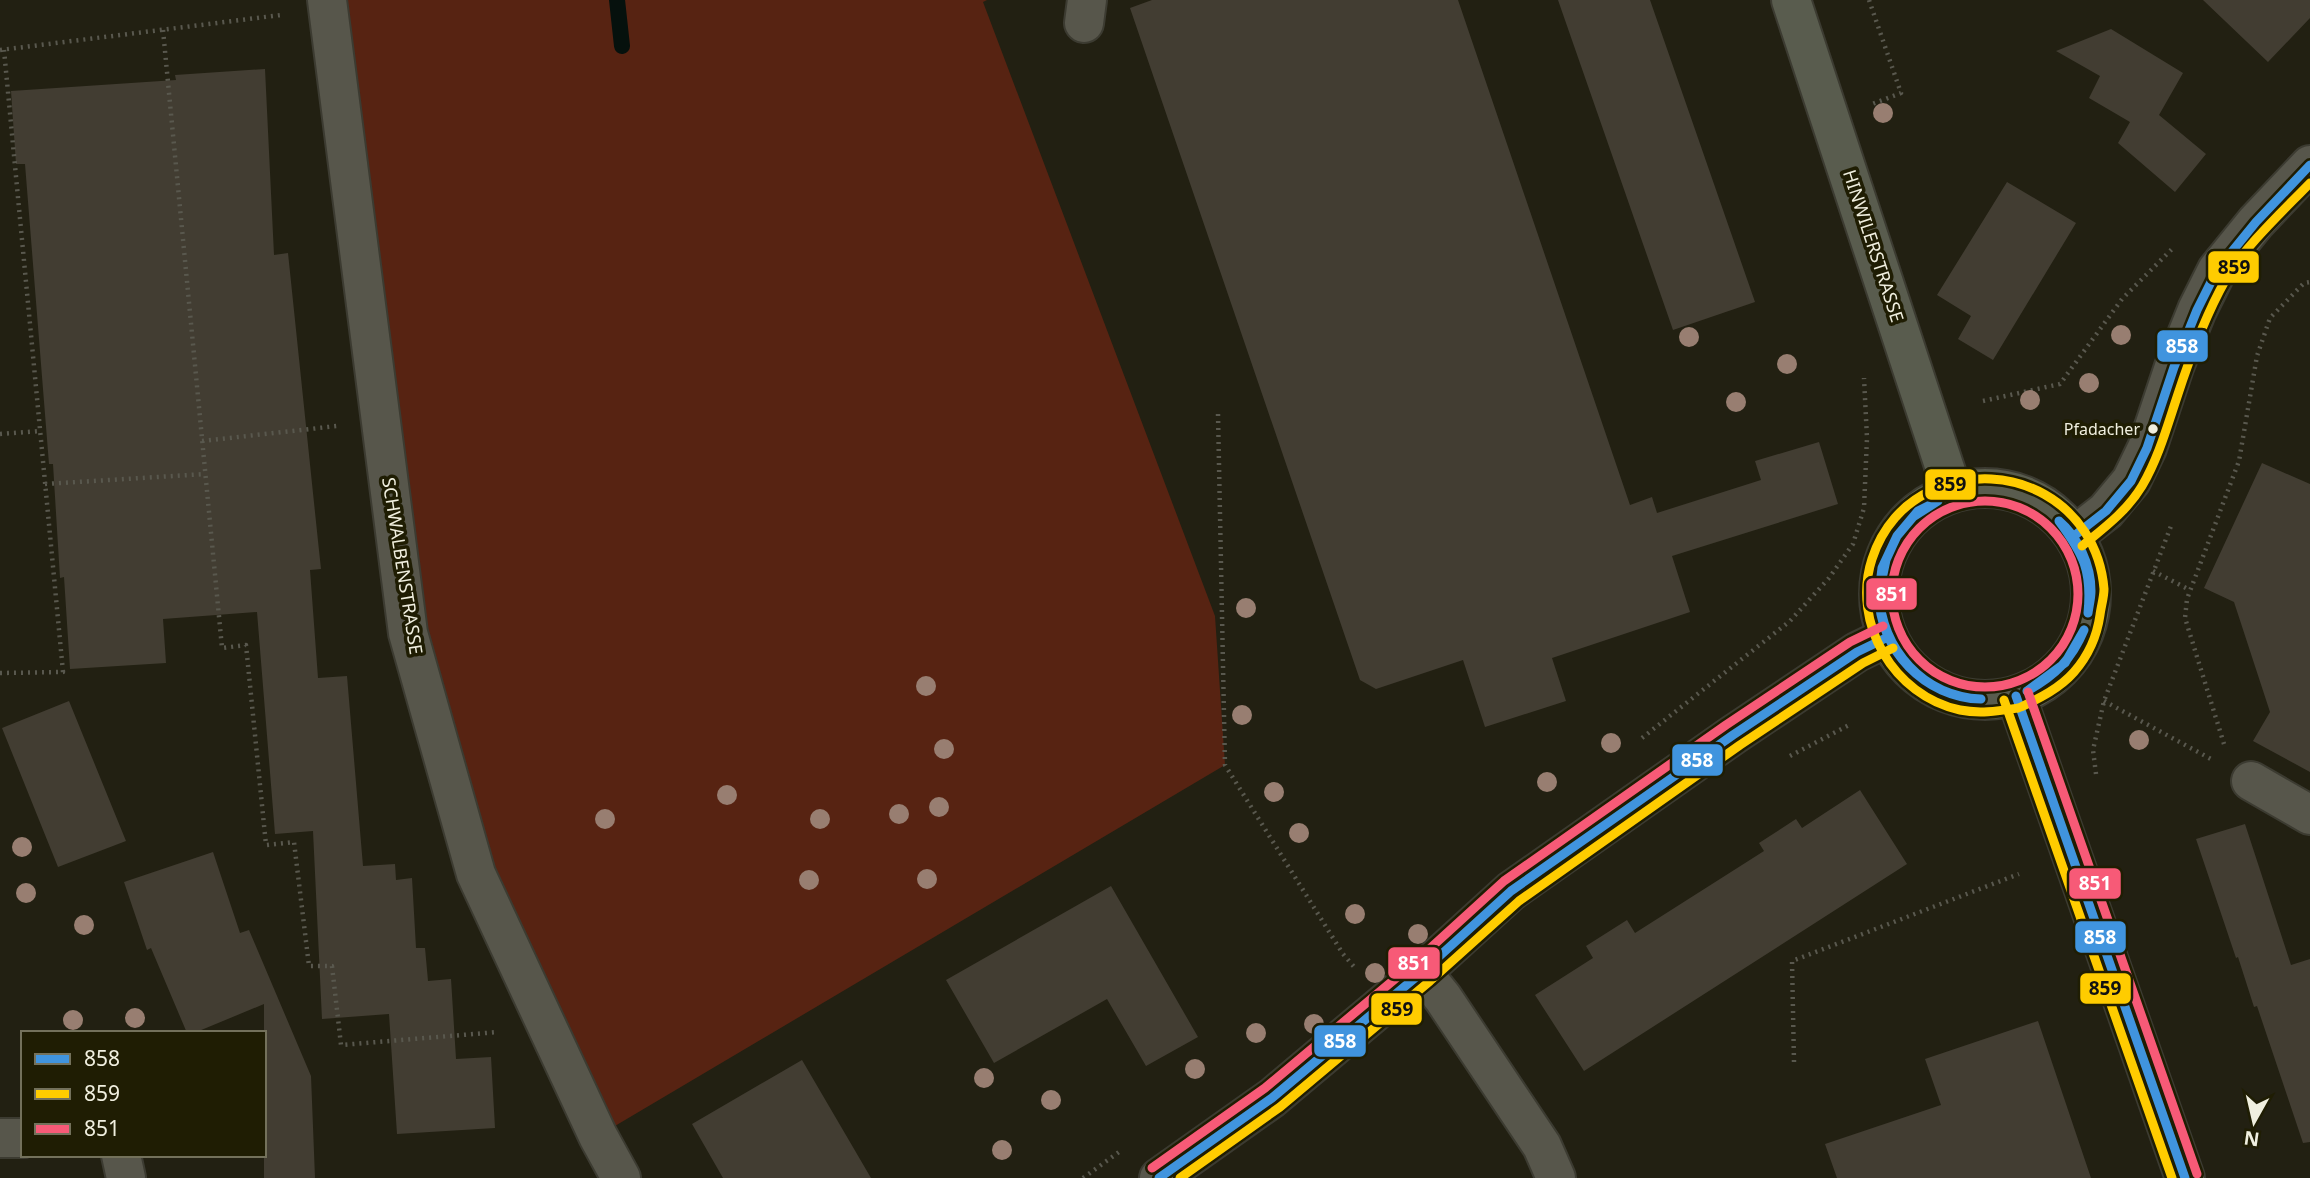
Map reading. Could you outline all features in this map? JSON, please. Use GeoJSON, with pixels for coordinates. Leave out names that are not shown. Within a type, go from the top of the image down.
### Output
{"type":"FeatureCollection","features":[{"type":"Feature","properties":{"kind":"main road","name":"HINWILERSTRASSE"},"geometry":{"type":"LineString","coordinates":[[1791,0],[1953,493]]}},
{"type":"Feature","properties":{"kind":"main road"},"geometry":{"type":"LineString","coordinates":[[1987,488],[2021,494],[2050,510],[2074,536],[2086,561],[2091,589],[2089,617],[2079,643],[2063,666],[2041,684],[2016,696],[1985,700],[1955,696],[1927,682],[1904,663],[1888,637],[1879,609],[1880,579],[1888,551],[1904,525],[1926,505],[1953,493],[1987,488]]}},
{"type":"Feature","properties":{"kind":"main road"},"geometry":{"type":"LineString","coordinates":[[2016,696],[2185,1178]]}},
{"type":"Feature","properties":{"kind":"street","name":"SCHWALBENSTRASSE"},"geometry":{"type":"LineString","coordinates":[[327,5],[408,633],[476,874],[598,1136],[621,1178]]}},
{"type":"Feature","properties":{"kind":"street"},"geometry":{"type":"LineString","coordinates":[[2074,536],[2105,510],[2131,481],[2147,448],[2174,367],[2197,310],[2217,270],[2256,222],[2310,165]]}},
{"type":"Feature","properties":{"kind":"street"},"geometry":{"type":"LineString","coordinates":[[1159,1178],[1272,1098],[1422,972],[1511,891],[1733,734],[1857,652],[1888,637]]}},
{"type":"Feature","properties":{"kind":"street"},"geometry":{"type":"LineString","coordinates":[[2242,776],[2310,815]]}},
{"type":"Feature","properties":{"kind":"street"},"geometry":{"type":"LineString","coordinates":[[1422,972],[1443,998],[1535,1135],[1556,1178]]}},
{"type":"Feature","properties":{"kind":"street"},"geometry":{"type":"LineString","coordinates":[[0,1139],[21,1138]]}},
{"type":"Feature","properties":{"kind":"street"},"geometry":{"type":"LineString","coordinates":[[121,1157],[125,1178]]}},
{"type":"Feature","properties":{"kind":"path"},"geometry":{"type":"LineString","coordinates":[[1865,107],[1901,93],[1869,0]]}},
{"type":"Feature","properties":{"kind":"path"},"geometry":{"type":"LineString","coordinates":[[0,673],[63,672],[2,50],[163,30],[327,5]]}},
{"type":"Feature","properties":{"kind":"path"},"geometry":{"type":"LineString","coordinates":[[163,30],[222,648],[246,645],[266,845],[295,842],[309,967],[332,966],[341,1045],[548,1028]]}},
{"type":"Feature","properties":{"kind":"path"},"geometry":{"type":"LineString","coordinates":[[2242,776],[2185,618],[2190,590],[2239,461],[2256,356],[2270,318],[2304,283],[2310,282]]}},
{"type":"Feature","properties":{"kind":"path"},"geometry":{"type":"LineString","coordinates":[[1983,401],[2060,384]]}},
{"type":"Feature","properties":{"kind":"path"},"geometry":{"type":"LineString","coordinates":[[1218,414],[1225,765],[1343,954],[1357,970]]}},
{"type":"Feature","properties":{"kind":"path"},"geometry":{"type":"LineString","coordinates":[[202,441],[381,421]]}},
{"type":"Feature","properties":{"kind":"path"},"geometry":{"type":"LineString","coordinates":[[0,433],[40,431]]}},
{"type":"Feature","properties":{"kind":"path"},"geometry":{"type":"LineString","coordinates":[[1790,621],[1829,578],[1853,544],[1864,508],[1867,438]]}},
{"type":"Feature","properties":{"kind":"path"},"geometry":{"type":"LineString","coordinates":[[45,484],[205,474]]}},
{"type":"Feature","properties":{"kind":"path"},"geometry":{"type":"LineString","coordinates":[[2097,779],[2093,750],[2104,701],[2171,526]]}},
{"type":"Feature","properties":{"kind":"path"},"geometry":{"type":"LineString","coordinates":[[2153,571],[2190,590]]}},
{"type":"Feature","properties":{"kind":"path"},"geometry":{"type":"LineString","coordinates":[[2104,701],[2242,776]]}},
{"type":"Feature","properties":{"kind":"path"},"geometry":{"type":"LineString","coordinates":[[1794,1062],[1792,961],[2019,874]]}},
{"type":"Feature","properties":{"kind":"shaded area"},"geometry":{"type":"Polygon","coordinates":[[[327,0],[987,0],[983,2],[1215,616],[1225,765],[598,1136],[476,874],[408,633],[327,0]]]}},
{"type":"Feature","properties":{"kind":"building"},"geometry":{"type":"Polygon","coordinates":[[[1152,0],[1458,0],[1630,505],[1652,497],[1657,513],[1761,480],[1755,461],[1819,442],[1838,504],[1672,556],[1690,612],[1552,658],[1566,701],[1485,727],[1463,660],[1376,689],[1360,680],[1130,8],[1152,0]]]}},
{"type":"Feature","properties":{"kind":"building"},"geometry":{"type":"Polygon","coordinates":[[[1558,0],[1650,0],[1755,302],[1673,330],[1558,0]]]}},
{"type":"Feature","properties":{"kind":"building"},"geometry":{"type":"Polygon","coordinates":[[[2203,0],[2310,0],[2310,18],[2268,62],[2203,0]]]}},
{"type":"Feature","properties":{"kind":"building"},"geometry":{"type":"Polygon","coordinates":[[[2111,29],[2183,73],[2159,115],[2206,154],[2175,192],[2118,143],[2130,122],[2089,98],[2100,76],[2056,51],[2111,29]]]}},
{"type":"Feature","properties":{"kind":"building"},"geometry":{"type":"Polygon","coordinates":[[[265,69],[274,255],[288,253],[321,569],[310,570],[318,678],[347,676],[363,866],[395,864],[396,880],[412,878],[416,948],[425,948],[428,981],[451,979],[456,1059],[491,1057],[495,1128],[397,1134],[389,1014],[322,1019],[313,831],[275,834],[257,612],[163,619],[166,663],[70,669],[64,577],[60,578],[53,464],[49,464],[25,164],[16,164],[11,91],[176,80],[175,75],[265,69]]]}},
{"type":"Feature","properties":{"kind":"building"},"geometry":{"type":"Polygon","coordinates":[[[2007,182],[2076,223],[1993,360],[1958,339],[1971,316],[1937,295],[2007,182]]]}},
{"type":"Feature","properties":{"kind":"building"},"geometry":{"type":"Polygon","coordinates":[[[2262,463],[2310,484],[2310,772],[2253,741],[2270,712],[2234,602],[2204,588],[2262,463]]]}},
{"type":"Feature","properties":{"kind":"building"},"geometry":{"type":"Polygon","coordinates":[[[69,701],[126,841],[58,867],[2,728],[69,701]]]}},
{"type":"Feature","properties":{"kind":"building"},"geometry":{"type":"Polygon","coordinates":[[[1860,790],[1907,864],[1584,1071],[1535,995],[1593,958],[1586,946],[1627,920],[1635,933],[1764,851],[1759,843],[1796,819],[1802,828],[1860,790]]]}},
{"type":"Feature","properties":{"kind":"building"},"geometry":{"type":"Polygon","coordinates":[[[2245,824],[2291,965],[2310,959],[2310,1142],[2303,1143],[2196,839],[2245,824]]]}},
{"type":"Feature","properties":{"kind":"building"},"geometry":{"type":"Polygon","coordinates":[[[213,852],[240,933],[249,930],[311,1076],[315,1178],[264,1178],[264,1004],[199,1031],[186,1031],[151,948],[147,950],[124,882],[213,852]]]}},
{"type":"Feature","properties":{"kind":"building"},"geometry":{"type":"Polygon","coordinates":[[[1111,886],[1198,1037],[1146,1066],[1107,999],[994,1063],[946,980],[1111,886]]]}},
{"type":"Feature","properties":{"kind":"building"},"geometry":{"type":"Polygon","coordinates":[[[2038,1021],[2091,1178],[1837,1178],[1825,1144],[1941,1105],[1925,1059],[2038,1021]]]}},
{"type":"Feature","properties":{"kind":"building"},"geometry":{"type":"Polygon","coordinates":[[[802,1060],[871,1178],[723,1178],[692,1124],[802,1060]]]}},
{"type":"Feature","properties":{"kind":"waterway"},"geometry":{"type":"LineString","coordinates":[[617,0],[622,46]]}},
{"type":"Feature","properties":{"kind":"transit line","name":"858"},"geometry":{"type":"LineString","coordinates":[[2074,536],[2106,511],[2131,481],[2147,448],[2174,367],[2197,310],[2217,270],[2256,222],[2310,165]]}},
{"type":"Feature","properties":{"kind":"transit line","name":"859"},"geometry":{"type":"LineString","coordinates":[[2082,546],[2122,511],[2148,476],[2198,337],[2226,279],[2254,242],[2310,183]]}},
{"type":"Feature","properties":{"kind":"transit line","name":"859"},"geometry":{"type":"LineString","coordinates":[[2018,708],[1975,712],[1936,702],[1915,690],[1898,673],[1883,653],[1873,631],[1868,608],[1867,583],[1876,548],[1903,509],[1933,490],[1962,481],[1991,479],[2019,484],[2045,494],[2067,511],[2085,532],[2098,559],[2104,592],[2097,631],[2088,652],[2074,672],[2062,683],[2021,707]]}},
{"type":"Feature","properties":{"kind":"transit line","name":"858"},"geometry":{"type":"LineString","coordinates":[[1897,536],[1918,511],[1938,501]]}},
{"type":"Feature","properties":{"kind":"transit line","name":"858"},"geometry":{"type":"LineString","coordinates":[[1897,536],[1913,517],[1938,501]]}},
{"type":"Feature","properties":{"kind":"transit line","name":"851"},"geometry":{"type":"LineString","coordinates":[[1985,501],[2021,508],[2037,516],[2051,528],[2063,542],[2071,558],[2078,594],[2071,630],[2063,646],[2051,660],[2037,672],[2021,680],[1985,687],[1949,680],[1933,672],[1919,660],[1907,646],[1899,630],[1892,594],[1899,558],[1907,542],[1919,528],[1933,516],[1949,508],[1985,501]]}},
{"type":"Feature","properties":{"kind":"transit line","name":"858"},"geometry":{"type":"LineString","coordinates":[[2059,521],[2077,543],[2089,571],[2091,591],[2088,613]]}},
{"type":"Feature","properties":{"kind":"transit line","name":"858"},"geometry":{"type":"LineString","coordinates":[[2059,521],[2075,544],[2084,564],[2089,586],[2088,613]]}},
{"type":"Feature","properties":{"kind":"transit line","name":"858"},"geometry":{"type":"LineString","coordinates":[[1879,593],[1882,568],[1897,536]]}},
{"type":"Feature","properties":{"kind":"transit line","name":"858"},"geometry":{"type":"LineString","coordinates":[[1879,593],[1886,560],[1897,536]]}},
{"type":"Feature","properties":{"kind":"transit line","name":"858"},"geometry":{"type":"LineString","coordinates":[[1879,593],[1888,633],[1909,666],[1941,689],[1960,696],[1981,699]]}},
{"type":"Feature","properties":{"kind":"transit line","name":"858"},"geometry":{"type":"LineString","coordinates":[[1879,593],[1881,614],[1887,633],[1896,651],[1909,667],[1942,690],[1981,699]]}},
{"type":"Feature","properties":{"kind":"transit line","name":"851"},"geometry":{"type":"LineString","coordinates":[[1152,1168],[1265,1088],[1414,963],[1504,881],[1726,725],[1850,642],[1883,626]]}},
{"type":"Feature","properties":{"kind":"transit line","name":"858"},"geometry":{"type":"LineString","coordinates":[[2027,691],[2065,663],[2084,630]]}},
{"type":"Feature","properties":{"kind":"transit line","name":"858"},"geometry":{"type":"LineString","coordinates":[[2027,691],[2062,666],[2084,630]]}},
{"type":"Feature","properties":{"kind":"transit line","name":"858"},"geometry":{"type":"LineString","coordinates":[[1159,1178],[1272,1098],[1422,972],[1511,891],[1733,735],[1857,652],[1888,637]]}},
{"type":"Feature","properties":{"kind":"transit line","name":"859"},"geometry":{"type":"LineString","coordinates":[[1180,1178],[1280,1107],[1430,981],[1519,901],[1740,745],[1863,663],[1893,648]]}},
{"type":"Feature","properties":{"kind":"transit line","name":"851"},"geometry":{"type":"LineString","coordinates":[[2028,692],[2197,1174]]}},
{"type":"Feature","properties":{"kind":"transit line","name":"858"},"geometry":{"type":"LineString","coordinates":[[2016,696],[2185,1178]]}},
{"type":"Feature","properties":{"kind":"transit line","name":"859"},"geometry":{"type":"LineString","coordinates":[[2004,700],[2172,1178]]}},
{"type":"Feature","properties":{"kind":"place","name":"Pfadacher"},"geometry":{"type":"Point","coordinates":[2153,429]}}]}
